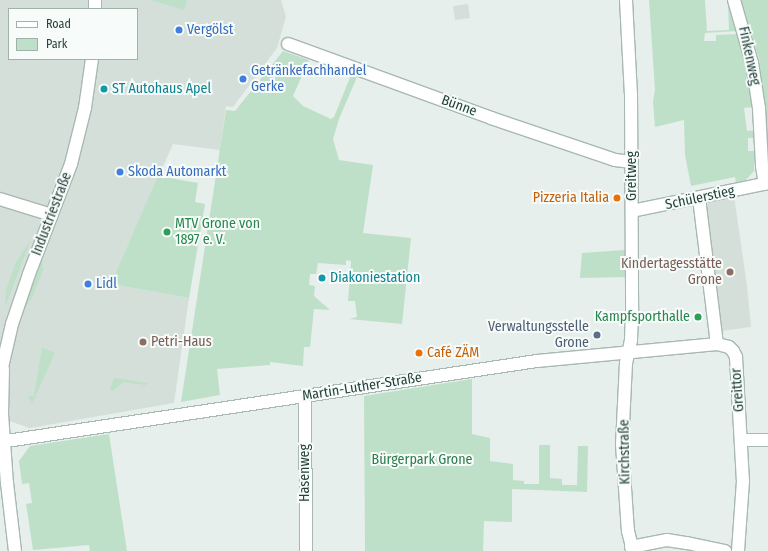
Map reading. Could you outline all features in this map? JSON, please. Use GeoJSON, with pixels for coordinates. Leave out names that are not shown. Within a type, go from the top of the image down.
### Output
{"type":"FeatureCollection","features":[{"type":"Feature","properties":{"kind":"street","name":"Greitweg"},"geometry":{"type":"LineString","coordinates":[[626,0],[630,50],[632,162],[631,340],[629,352]]}},
{"type":"Feature","properties":{"kind":"street","name":"Finkenweg"},"geometry":{"type":"LineString","coordinates":[[734,0],[752,63],[759,108],[762,166],[767,184]]}},
{"type":"Feature","properties":{"kind":"street","name":"Bünne"},"geometry":{"type":"LineString","coordinates":[[288,44],[498,120],[615,160],[632,162]]}},
{"type":"Feature","properties":{"kind":"street","name":"Industriestraße"},"geometry":{"type":"LineString","coordinates":[[15,551],[6,522],[7,483],[4,480],[1,444],[1,372],[14,317],[71,164],[85,108],[92,60]]}},
{"type":"Feature","properties":{"kind":"street","name":"Schülerstieg"},"geometry":{"type":"LineString","coordinates":[[632,211],[767,184]]}},
{"type":"Feature","properties":{"kind":"street"},"geometry":{"type":"LineString","coordinates":[[699,198],[721,345]]}},
{"type":"Feature","properties":{"kind":"street"},"geometry":{"type":"LineString","coordinates":[[0,199],[52,215]]}},
{"type":"Feature","properties":{"kind":"street","name":"Martin-Luther-Straße"},"geometry":{"type":"LineString","coordinates":[[1,444],[537,361],[721,345]]}},
{"type":"Feature","properties":{"kind":"street","name":"Greittor"},"geometry":{"type":"LineString","coordinates":[[721,345],[734,351],[736,357],[743,481],[738,551]]}},
{"type":"Feature","properties":{"kind":"street","name":"Kirchstraße"},"geometry":{"type":"LineString","coordinates":[[629,352],[626,363],[622,444],[628,531],[632,549]]}},
{"type":"Feature","properties":{"kind":"street","name":"Hasenweg"},"geometry":{"type":"LineString","coordinates":[[305,396],[306,551]]}},
{"type":"Feature","properties":{"kind":"street"},"geometry":{"type":"LineString","coordinates":[[741,440],[768,440]]}},
{"type":"Feature","properties":{"kind":"street"},"geometry":{"type":"LineString","coordinates":[[632,549],[667,540],[725,551]]}},
{"type":"Feature","properties":{"kind":"shaded area"},"geometry":{"type":"Polygon","coordinates":[[[0,0],[281,0],[286,17],[277,48],[233,107],[226,106],[220,150],[173,144],[113,279],[122,286],[189,298],[174,403],[30,428],[0,418],[0,0]]]}},
{"type":"Feature","properties":{"kind":"shaded area"},"geometry":{"type":"Polygon","coordinates":[[[468,4],[470,18],[455,20],[453,6],[468,4]]]}},
{"type":"Feature","properties":{"kind":"shaded area","name":"Kindertagesstätte Grone"},"geometry":{"type":"Polygon","coordinates":[[[734,196],[747,286],[751,327],[721,331],[705,211],[706,205],[711,202],[734,196]]]}},
{"type":"Feature","properties":{"kind":"green space"},"geometry":{"type":"Polygon","coordinates":[[[151,0],[187,0],[184,10],[151,0]]]}},
{"type":"Feature","properties":{"kind":"green space"},"geometry":{"type":"Polygon","coordinates":[[[649,0],[705,0],[707,31],[729,30],[728,2],[738,31],[705,33],[704,41],[716,41],[716,35],[739,34],[752,107],[744,108],[747,131],[755,130],[755,138],[748,138],[748,151],[755,151],[754,171],[746,180],[736,183],[735,177],[691,186],[685,155],[684,120],[655,127],[653,101],[655,90],[649,0]]]}},
{"type":"Feature","properties":{"kind":"green space"},"geometry":{"type":"Polygon","coordinates":[[[741,0],[768,0],[768,144],[759,59],[741,0]]]}},
{"type":"Feature","properties":{"kind":"green space"},"geometry":{"type":"Polygon","coordinates":[[[283,51],[309,60],[293,96],[303,106],[331,119],[334,117],[351,75],[357,77],[339,119],[333,139],[339,160],[373,165],[363,233],[411,238],[402,324],[349,319],[357,317],[355,301],[348,301],[351,261],[346,260],[346,265],[318,263],[316,274],[310,274],[309,285],[315,286],[314,296],[330,310],[314,309],[310,347],[304,347],[303,366],[270,362],[270,365],[217,369],[220,395],[181,402],[226,110],[235,111],[283,51]]]}},
{"type":"Feature","properties":{"kind":"green space","name":"MTV Grone von 1897 e. V."},"geometry":{"type":"Polygon","coordinates":[[[158,176],[198,183],[195,202],[205,204],[189,298],[122,286],[113,279],[158,176]]]}},
{"type":"Feature","properties":{"kind":"green space"},"geometry":{"type":"Polygon","coordinates":[[[31,240],[5,307],[6,290],[16,262],[31,240]]]}},
{"type":"Feature","properties":{"kind":"green space"},"geometry":{"type":"Polygon","coordinates":[[[625,250],[625,277],[580,278],[582,253],[625,250]]]}},
{"type":"Feature","properties":{"kind":"green space"},"geometry":{"type":"Polygon","coordinates":[[[42,258],[43,270],[32,298],[23,310],[42,258]]]}},
{"type":"Feature","properties":{"kind":"green space"},"geometry":{"type":"Polygon","coordinates":[[[42,347],[55,353],[32,404],[28,396],[34,396],[42,347]]]}},
{"type":"Feature","properties":{"kind":"green space"},"geometry":{"type":"Polygon","coordinates":[[[114,378],[148,383],[134,394],[145,385],[124,382],[112,391],[110,389],[114,378]]]}},
{"type":"Feature","properties":{"kind":"green space","name":"Bürgerpark Grone"},"geometry":{"type":"Polygon","coordinates":[[[472,379],[472,434],[490,438],[490,461],[513,464],[513,480],[524,481],[524,484],[539,484],[539,445],[550,445],[550,478],[562,479],[562,485],[577,485],[578,446],[588,446],[587,492],[512,489],[512,522],[484,521],[483,551],[365,551],[364,396],[472,379]]]}},
{"type":"Feature","properties":{"kind":"green space"},"geometry":{"type":"Polygon","coordinates":[[[109,434],[127,551],[90,551],[89,545],[33,550],[26,504],[32,503],[29,483],[22,484],[19,461],[30,446],[109,434]]]}},
{"type":"Feature","properties":{"kind":"place","name":"Vergölst"},"geometry":{"type":"Point","coordinates":[179,30]}},
{"type":"Feature","properties":{"kind":"place","name":"Getränkefachhandel Gerke"},"geometry":{"type":"Point","coordinates":[243,79]}},
{"type":"Feature","properties":{"kind":"place","name":"ST Autohaus Apel"},"geometry":{"type":"Point","coordinates":[104,89]}},
{"type":"Feature","properties":{"kind":"place","name":"Skoda Automarkt"},"geometry":{"type":"Point","coordinates":[120,172]}},
{"type":"Feature","properties":{"kind":"place","name":"Pizzeria Italia"},"geometry":{"type":"Point","coordinates":[617,198]}},
{"type":"Feature","properties":{"kind":"place","name":"MTV Grone von 1897 e. V."},"geometry":{"type":"Point","coordinates":[167,232]}},
{"type":"Feature","properties":{"kind":"place","name":"Kindertagesstätte Grone"},"geometry":{"type":"Point","coordinates":[730,272]}},
{"type":"Feature","properties":{"kind":"place","name":"Diakoniestation"},"geometry":{"type":"Point","coordinates":[322,278]}},
{"type":"Feature","properties":{"kind":"place","name":"Lidl"},"geometry":{"type":"Point","coordinates":[88,284]}},
{"type":"Feature","properties":{"kind":"place","name":"Kampfsporthalle"},"geometry":{"type":"Point","coordinates":[698,317]}},
{"type":"Feature","properties":{"kind":"place","name":"Verwaltungsstelle Grone"},"geometry":{"type":"Point","coordinates":[597,335]}},
{"type":"Feature","properties":{"kind":"place","name":"Petri-Haus"},"geometry":{"type":"Point","coordinates":[143,342]}},
{"type":"Feature","properties":{"kind":"place","name":"Café ZÄM"},"geometry":{"type":"Point","coordinates":[419,353]}}]}
